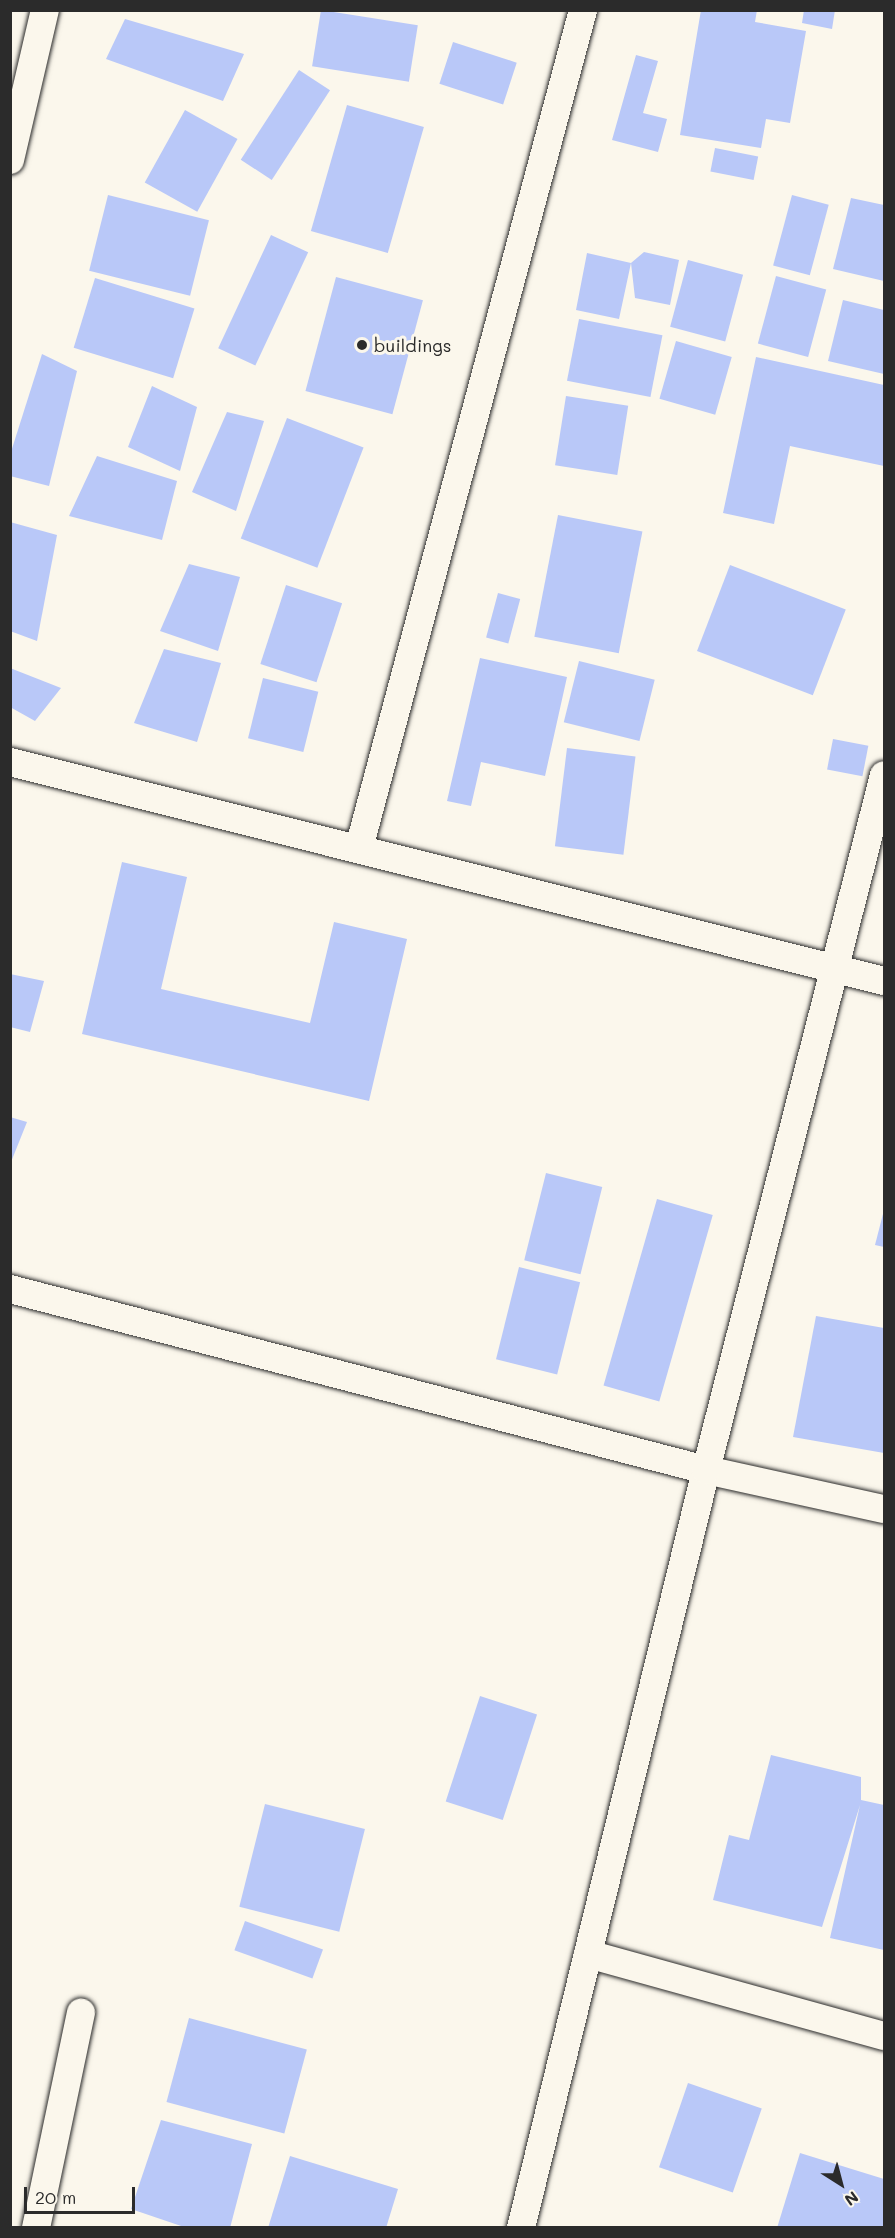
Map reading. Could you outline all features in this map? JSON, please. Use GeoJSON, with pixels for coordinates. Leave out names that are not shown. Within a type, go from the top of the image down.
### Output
{"type":"FeatureCollection","features":[{"type":"Feature","properties":{"kind":"street"},"geometry":{"type":"LineString","coordinates":[[10,160],[45,10]]}},
{"type":"Feature","properties":{"kind":"street"},"geometry":{"type":"LineString","coordinates":[[359,848],[583,10]]}},
{"type":"Feature","properties":{"kind":"street"},"geometry":{"type":"LineString","coordinates":[[10,762],[885,981]]}},
{"type":"Feature","properties":{"kind":"street"},"geometry":{"type":"LineString","coordinates":[[521,2228],[706,1470],[885,775]]}},
{"type":"Feature","properties":{"kind":"street"},"geometry":{"type":"LineString","coordinates":[[10,1289],[706,1470],[885,1509]]}},
{"type":"Feature","properties":{"kind":"street"},"geometry":{"type":"LineString","coordinates":[[588,1954],[885,2036]]}},
{"type":"Feature","properties":{"kind":"street"},"geometry":{"type":"LineString","coordinates":[[36,2228],[81,2013]]}},
{"type":"Feature","properties":{"kind":"building"},"geometry":{"type":"Polygon","coordinates":[[[321,10],[418,25],[409,82],[312,66],[321,10]]]}},
{"type":"Feature","properties":{"kind":"building"},"geometry":{"type":"Polygon","coordinates":[[[701,10],[757,10],[755,22],[806,31],[790,123],[766,119],[761,148],[680,135],[701,10]]]}},
{"type":"Feature","properties":{"kind":"building"},"geometry":{"type":"Polygon","coordinates":[[[804,10],[835,10],[832,29],[802,23],[804,10]]]}},
{"type":"Feature","properties":{"kind":"building"},"geometry":{"type":"Polygon","coordinates":[[[125,19],[244,54],[223,101],[106,59],[125,19]]]}},
{"type":"Feature","properties":{"kind":"building"},"geometry":{"type":"Polygon","coordinates":[[[453,42],[517,63],[503,105],[439,84],[453,42]]]}},
{"type":"Feature","properties":{"kind":"building"},"geometry":{"type":"Polygon","coordinates":[[[636,55],[658,61],[643,113],[667,119],[658,152],[612,140],[636,55]]]}},
{"type":"Feature","properties":{"kind":"building"},"geometry":{"type":"Polygon","coordinates":[[[299,70],[330,90],[272,180],[241,160],[299,70]]]}},
{"type":"Feature","properties":{"kind":"building"},"geometry":{"type":"Polygon","coordinates":[[[347,105],[424,127],[388,253],[311,231],[347,105]]]}},
{"type":"Feature","properties":{"kind":"building"},"geometry":{"type":"Polygon","coordinates":[[[185,110],[237,139],[197,212],[145,183],[185,110]]]}},
{"type":"Feature","properties":{"kind":"building"},"geometry":{"type":"Polygon","coordinates":[[[715,148],[758,156],[754,180],[710,172],[715,148]]]}},
{"type":"Feature","properties":{"kind":"building"},"geometry":{"type":"Polygon","coordinates":[[[108,195],[209,220],[190,296],[89,271],[108,195]]]}},
{"type":"Feature","properties":{"kind":"building"},"geometry":{"type":"Polygon","coordinates":[[[792,195],[829,205],[810,275],[773,266],[792,195]]]}},
{"type":"Feature","properties":{"kind":"building"},"geometry":{"type":"Polygon","coordinates":[[[851,198],[884,205],[884,281],[833,269],[851,198]]]}},
{"type":"Feature","properties":{"kind":"building"},"geometry":{"type":"Polygon","coordinates":[[[271,235],[308,252],[255,366],[218,348],[271,235]]]}},
{"type":"Feature","properties":{"kind":"building"},"geometry":{"type":"Polygon","coordinates":[[[644,252],[679,260],[670,305],[635,298],[631,263],[644,252]]]}},
{"type":"Feature","properties":{"kind":"building"},"geometry":{"type":"Polygon","coordinates":[[[587,253],[631,263],[619,319],[576,310],[587,253]]]}},
{"type":"Feature","properties":{"kind":"building"},"geometry":{"type":"Polygon","coordinates":[[[688,260],[743,275],[725,341],[670,327],[688,260]]]}},
{"type":"Feature","properties":{"kind":"building"},"geometry":{"type":"Polygon","coordinates":[[[776,276],[826,289],[808,357],[758,344],[776,276]]]}},
{"type":"Feature","properties":{"kind":"building","name":"buildings"},"geometry":{"type":"Polygon","coordinates":[[[336,277],[423,300],[392,414],[305,391],[336,277]]]}},
{"type":"Feature","properties":{"kind":"building"},"geometry":{"type":"Polygon","coordinates":[[[95,278],[194,308],[173,378],[74,348],[95,278]]]}},
{"type":"Feature","properties":{"kind":"building"},"geometry":{"type":"Polygon","coordinates":[[[843,300],[884,310],[884,374],[828,361],[843,300]]]}},
{"type":"Feature","properties":{"kind":"building"},"geometry":{"type":"Polygon","coordinates":[[[579,319],[662,335],[650,397],[567,381],[579,319]]]}},
{"type":"Feature","properties":{"kind":"building"},"geometry":{"type":"Polygon","coordinates":[[[676,341],[732,357],[715,415],[659,399],[676,341]]]}},
{"type":"Feature","properties":{"kind":"building"},"geometry":{"type":"Polygon","coordinates":[[[42,354],[77,371],[49,486],[10,476],[10,455],[42,354]]]}},
{"type":"Feature","properties":{"kind":"building"},"geometry":{"type":"Polygon","coordinates":[[[756,357],[884,385],[884,466],[790,446],[774,524],[723,513],[756,357]]]}},
{"type":"Feature","properties":{"kind":"building"},"geometry":{"type":"Polygon","coordinates":[[[152,386],[197,407],[180,471],[128,447],[152,386]]]}},
{"type":"Feature","properties":{"kind":"building"},"geometry":{"type":"Polygon","coordinates":[[[566,396],[628,406],[617,475],[555,465],[566,396]]]}},
{"type":"Feature","properties":{"kind":"building"},"geometry":{"type":"Polygon","coordinates":[[[227,412],[264,421],[236,511],[192,492],[227,412]]]}},
{"type":"Feature","properties":{"kind":"building"},"geometry":{"type":"Polygon","coordinates":[[[287,418],[364,447],[317,568],[241,538],[287,418]]]}},
{"type":"Feature","properties":{"kind":"building"},"geometry":{"type":"Polygon","coordinates":[[[97,456],[177,481],[162,540],[69,516],[97,456]]]}},
{"type":"Feature","properties":{"kind":"building"},"geometry":{"type":"Polygon","coordinates":[[[558,515],[642,531],[619,653],[534,637],[558,515]]]}},
{"type":"Feature","properties":{"kind":"building"},"geometry":{"type":"Polygon","coordinates":[[[10,522],[57,535],[37,641],[10,631],[10,522]]]}},
{"type":"Feature","properties":{"kind":"building"},"geometry":{"type":"Polygon","coordinates":[[[189,564],[240,577],[218,651],[160,631],[189,564]]]}},
{"type":"Feature","properties":{"kind":"building"},"geometry":{"type":"Polygon","coordinates":[[[730,565],[846,609],[813,695],[697,651],[730,565]]]}},
{"type":"Feature","properties":{"kind":"building"},"geometry":{"type":"Polygon","coordinates":[[[286,585],[342,603],[316,682],[260,664],[286,585]]]}},
{"type":"Feature","properties":{"kind":"building"},"geometry":{"type":"Polygon","coordinates":[[[498,593],[520,599],[508,643],[486,637],[498,593]]]}},
{"type":"Feature","properties":{"kind":"building"},"geometry":{"type":"Polygon","coordinates":[[[164,649],[221,663],[197,742],[134,723],[164,649]]]}},
{"type":"Feature","properties":{"kind":"building"},"geometry":{"type":"Polygon","coordinates":[[[480,658],[567,677],[545,776],[481,762],[471,806],[447,801],[480,658]]]}},
{"type":"Feature","properties":{"kind":"building"},"geometry":{"type":"Polygon","coordinates":[[[579,661],[655,680],[639,741],[564,722],[579,661]]]}},
{"type":"Feature","properties":{"kind":"building"},"geometry":{"type":"Polygon","coordinates":[[[10,668],[61,688],[35,721],[10,707],[10,668]]]}},
{"type":"Feature","properties":{"kind":"building"},"geometry":{"type":"Polygon","coordinates":[[[263,678],[318,692],[303,752],[248,738],[263,678]]]}},
{"type":"Feature","properties":{"kind":"building"},"geometry":{"type":"Polygon","coordinates":[[[833,739],[868,746],[862,776],[827,769],[833,739]]]}},
{"type":"Feature","properties":{"kind":"building"},"geometry":{"type":"Polygon","coordinates":[[[567,748],[635,756],[623,855],[555,846],[567,748]]]}},
{"type":"Feature","properties":{"kind":"building"},"geometry":{"type":"Polygon","coordinates":[[[122,862],[187,877],[161,989],[310,1023],[334,922],[407,939],[369,1101],[82,1034],[122,862]]]}},
{"type":"Feature","properties":{"kind":"building"},"geometry":{"type":"Polygon","coordinates":[[[10,974],[44,981],[30,1032],[10,1027],[10,974]]]}},
{"type":"Feature","properties":{"kind":"building"},"geometry":{"type":"Polygon","coordinates":[[[10,1117],[27,1122],[11,1162],[10,1162],[10,1117]]]}},
{"type":"Feature","properties":{"kind":"building"},"geometry":{"type":"Polygon","coordinates":[[[546,1173],[602,1187],[581,1274],[524,1260],[546,1173]]]}},
{"type":"Feature","properties":{"kind":"building"},"geometry":{"type":"Polygon","coordinates":[[[657,1199],[713,1215],[659,1401],[604,1385],[657,1199]]]}},
{"type":"Feature","properties":{"kind":"building"},"geometry":{"type":"Polygon","coordinates":[[[884,1210],[884,1247],[875,1245],[884,1210]]]}},
{"type":"Feature","properties":{"kind":"building"},"geometry":{"type":"Polygon","coordinates":[[[519,1267],[580,1282],[557,1374],[496,1359],[519,1267]]]}},
{"type":"Feature","properties":{"kind":"building"},"geometry":{"type":"Polygon","coordinates":[[[816,1316],[884,1328],[884,1453],[793,1437],[816,1316]]]}},
{"type":"Feature","properties":{"kind":"building"},"geometry":{"type":"Polygon","coordinates":[[[480,1696],[537,1715],[503,1820],[446,1802],[480,1696]]]}},
{"type":"Feature","properties":{"kind":"building"},"geometry":{"type":"Polygon","coordinates":[[[771,1755],[861,1777],[861,1800],[884,1805],[884,1950],[830,1938],[860,1805],[822,1927],[713,1900],[729,1835],[749,1840],[771,1755]]]}},
{"type":"Feature","properties":{"kind":"building"},"geometry":{"type":"Polygon","coordinates":[[[265,1804],[365,1829],[339,1932],[239,1907],[265,1804]]]}},
{"type":"Feature","properties":{"kind":"building"},"geometry":{"type":"Polygon","coordinates":[[[245,1921],[323,1949],[312,1979],[234,1950],[245,1921]]]}},
{"type":"Feature","properties":{"kind":"building"},"geometry":{"type":"Polygon","coordinates":[[[189,2018],[307,2050],[284,2134],[166,2102],[189,2018]]]}},
{"type":"Feature","properties":{"kind":"building"},"geometry":{"type":"Polygon","coordinates":[[[688,2083],[762,2108],[733,2193],[659,2167],[688,2083]]]}},
{"type":"Feature","properties":{"kind":"building"},"geometry":{"type":"Polygon","coordinates":[[[161,2120],[252,2144],[230,2228],[187,2228],[131,2209],[161,2120]]]}},
{"type":"Feature","properties":{"kind":"building"},"geometry":{"type":"Polygon","coordinates":[[[800,2153],[884,2179],[884,2228],[777,2228],[800,2153]]]}},
{"type":"Feature","properties":{"kind":"building"},"geometry":{"type":"Polygon","coordinates":[[[290,2156],[398,2189],[386,2228],[268,2228],[290,2156]]]}},
{"type":"Feature","properties":{"kind":"place","name":"buildings"},"geometry":{"type":"Point","coordinates":[362,345]}}]}
